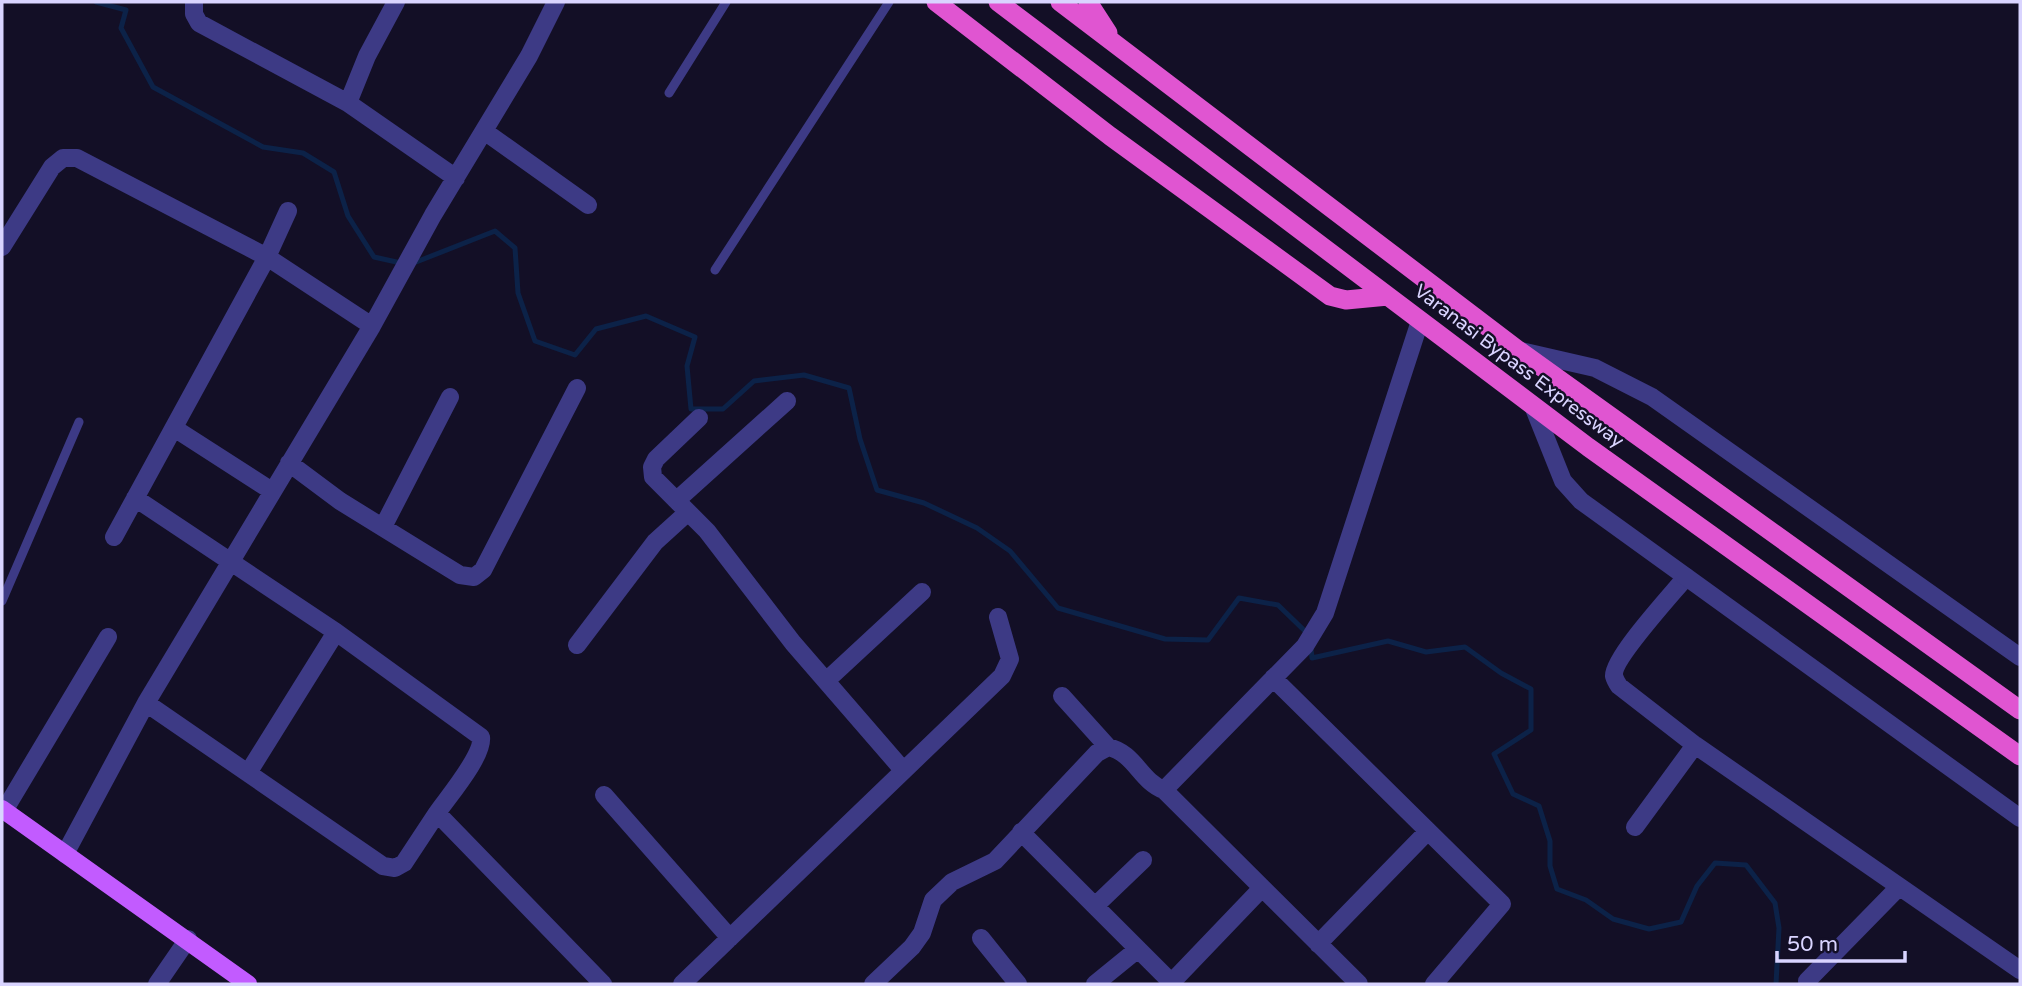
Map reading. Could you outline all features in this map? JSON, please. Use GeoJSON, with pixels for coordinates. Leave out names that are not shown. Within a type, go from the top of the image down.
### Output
{"type":"FeatureCollection","features":[{"type":"Feature","properties":{"kind":"highway"},"geometry":{"type":"LineString","coordinates":[[936,2],[1110,136],[1330,296],[1346,300],[1388,296]]}},
{"type":"Feature","properties":{"kind":"highway","name":"Varanasi Bypass Expressway"},"geometry":{"type":"LineString","coordinates":[[998,2],[1533,406],[2020,757]]}},
{"type":"Feature","properties":{"kind":"highway","name":"Varanasi Bypass Expressway"},"geometry":{"type":"LineString","coordinates":[[1060,2],[1518,350],[2020,710]]}},
{"type":"Feature","properties":{"kind":"highway"},"geometry":{"type":"LineString","coordinates":[[1088,2],[1115,44]]}},
{"type":"Feature","properties":{"kind":"main road"},"geometry":{"type":"LineString","coordinates":[[3,810],[248,984]]}},
{"type":"Feature","properties":{"kind":"street"},"geometry":{"type":"LineString","coordinates":[[194,2],[194,14],[199,23],[348,103],[456,178]]}},
{"type":"Feature","properties":{"kind":"street"},"geometry":{"type":"LineString","coordinates":[[348,103],[367,56],[396,2]]}},
{"type":"Feature","properties":{"kind":"street"},"geometry":{"type":"LineString","coordinates":[[65,854],[146,703],[372,326],[412,251],[529,55],[556,2]]}},
{"type":"Feature","properties":{"kind":"street"},"geometry":{"type":"LineString","coordinates":[[484,131],[588,205]]}},
{"type":"Feature","properties":{"kind":"street"},"geometry":{"type":"LineString","coordinates":[[2,246],[52,167],[62,158],[77,158],[267,257],[372,326]]}},
{"type":"Feature","properties":{"kind":"street"},"geometry":{"type":"LineString","coordinates":[[114,537],[267,257],[288,211]]}},
{"type":"Feature","properties":{"kind":"street"},"geometry":{"type":"LineString","coordinates":[[1164,790],[1310,639],[1363,502],[1420,321]]}},
{"type":"Feature","properties":{"kind":"street"},"geometry":{"type":"LineString","coordinates":[[1518,350],[1595,368],[1652,397],[2020,657]]}},
{"type":"Feature","properties":{"kind":"street"},"geometry":{"type":"LineString","coordinates":[[289,463],[340,501],[460,575],[474,577],[483,570],[577,388]]}},
{"type":"Feature","properties":{"kind":"street"},"geometry":{"type":"LineString","coordinates":[[383,527],[450,397]]}},
{"type":"Feature","properties":{"kind":"street"},"geometry":{"type":"LineString","coordinates":[[577,645],[683,506],[787,401]]}},
{"type":"Feature","properties":{"kind":"street"},"geometry":{"type":"LineString","coordinates":[[1533,406],[1563,481],[1581,501],[2020,818]]}},
{"type":"Feature","properties":{"kind":"street"},"geometry":{"type":"LineString","coordinates":[[699,418],[656,459],[652,467],[653,477],[683,506],[826,681],[903,770]]}},
{"type":"Feature","properties":{"kind":"street"},"geometry":{"type":"LineString","coordinates":[[174,429],[272,491]]}},
{"type":"Feature","properties":{"kind":"street"},"geometry":{"type":"LineString","coordinates":[[135,498],[336,632],[481,737],[482,743],[474,760],[404,863],[395,868],[383,866],[146,703]]}},
{"type":"Feature","properties":{"kind":"street"},"geometry":{"type":"LineString","coordinates":[[1686,577],[1630,643],[1616,665],[1614,675],[1619,686],[1695,745],[2020,970]]}},
{"type":"Feature","properties":{"kind":"street"},"geometry":{"type":"LineString","coordinates":[[826,681],[922,592]]}},
{"type":"Feature","properties":{"kind":"street"},"geometry":{"type":"LineString","coordinates":[[682,984],[1002,677],[1010,659],[998,617]]}},
{"type":"Feature","properties":{"kind":"street"},"geometry":{"type":"LineString","coordinates":[[248,773],[336,632]]}},
{"type":"Feature","properties":{"kind":"street"},"geometry":{"type":"LineString","coordinates":[[3,810],[108,637]]}},
{"type":"Feature","properties":{"kind":"street"},"geometry":{"type":"LineString","coordinates":[[1273,678],[1502,904],[1434,984]]}},
{"type":"Feature","properties":{"kind":"street"},"geometry":{"type":"LineString","coordinates":[[1062,696],[1108,747],[1129,756],[1149,780],[1164,790],[1359,984]]}},
{"type":"Feature","properties":{"kind":"street"},"geometry":{"type":"LineString","coordinates":[[1635,827],[1695,745]]}},
{"type":"Feature","properties":{"kind":"street"},"geometry":{"type":"LineString","coordinates":[[873,984],[912,947],[922,933],[933,900],[952,882],[995,861],[1097,753],[1108,747]]}},
{"type":"Feature","properties":{"kind":"street"},"geometry":{"type":"LineString","coordinates":[[604,795],[730,938]]}},
{"type":"Feature","properties":{"kind":"street"},"geometry":{"type":"LineString","coordinates":[[437,813],[603,984]]}},
{"type":"Feature","properties":{"kind":"street"},"geometry":{"type":"LineString","coordinates":[[1318,944],[1428,831]]}},
{"type":"Feature","properties":{"kind":"street"},"geometry":{"type":"LineString","coordinates":[[1021,832],[1172,983],[1262,888]]}},
{"type":"Feature","properties":{"kind":"street"},"geometry":{"type":"LineString","coordinates":[[1095,906],[1143,860]]}},
{"type":"Feature","properties":{"kind":"street"},"geometry":{"type":"LineString","coordinates":[[1807,981],[1899,887]]}},
{"type":"Feature","properties":{"kind":"street"},"geometry":{"type":"LineString","coordinates":[[981,938],[1018,984]]}},
{"type":"Feature","properties":{"kind":"street"},"geometry":{"type":"LineString","coordinates":[[157,984],[188,939]]}},
{"type":"Feature","properties":{"kind":"street"},"geometry":{"type":"LineString","coordinates":[[1095,984],[1138,949]]}},
{"type":"Feature","properties":{"kind":"lane"},"geometry":{"type":"LineString","coordinates":[[669,93],[726,2]]}},
{"type":"Feature","properties":{"kind":"lane"},"geometry":{"type":"LineString","coordinates":[[715,270],[889,2]]}},
{"type":"Feature","properties":{"kind":"lane"},"geometry":{"type":"LineString","coordinates":[[2,601],[79,422]]}},
{"type":"Feature","properties":{"kind":"waterway"},"geometry":{"type":"LineString","coordinates":[[96,2],[126,10],[121,28],[153,87],[263,147],[303,153],[334,172],[348,216],[374,257],[401,263]]}},
{"type":"Feature","properties":{"kind":"waterway"},"geometry":{"type":"LineString","coordinates":[[411,264],[495,231],[515,248],[518,293],[535,341],[575,355],[596,329],[646,316],[695,337],[687,366],[691,409],[723,409],[754,381],[804,375],[849,388],[860,439],[877,490],[924,503],[977,528],[1010,551],[1058,608],[1165,639],[1208,640],[1239,598],[1278,605],[1309,635]]}},
{"type":"Feature","properties":{"kind":"waterway"},"geometry":{"type":"LineString","coordinates":[[1311,648],[1312,658],[1388,641],[1426,652],[1465,647],[1501,673],[1531,689],[1531,730],[1494,754],[1513,794],[1539,806],[1550,841],[1550,866],[1557,889],[1586,900],[1613,919],[1649,929],[1681,922],[1697,886],[1715,863],[1746,865],[1775,903],[1779,928],[1776,984]]}}]}
